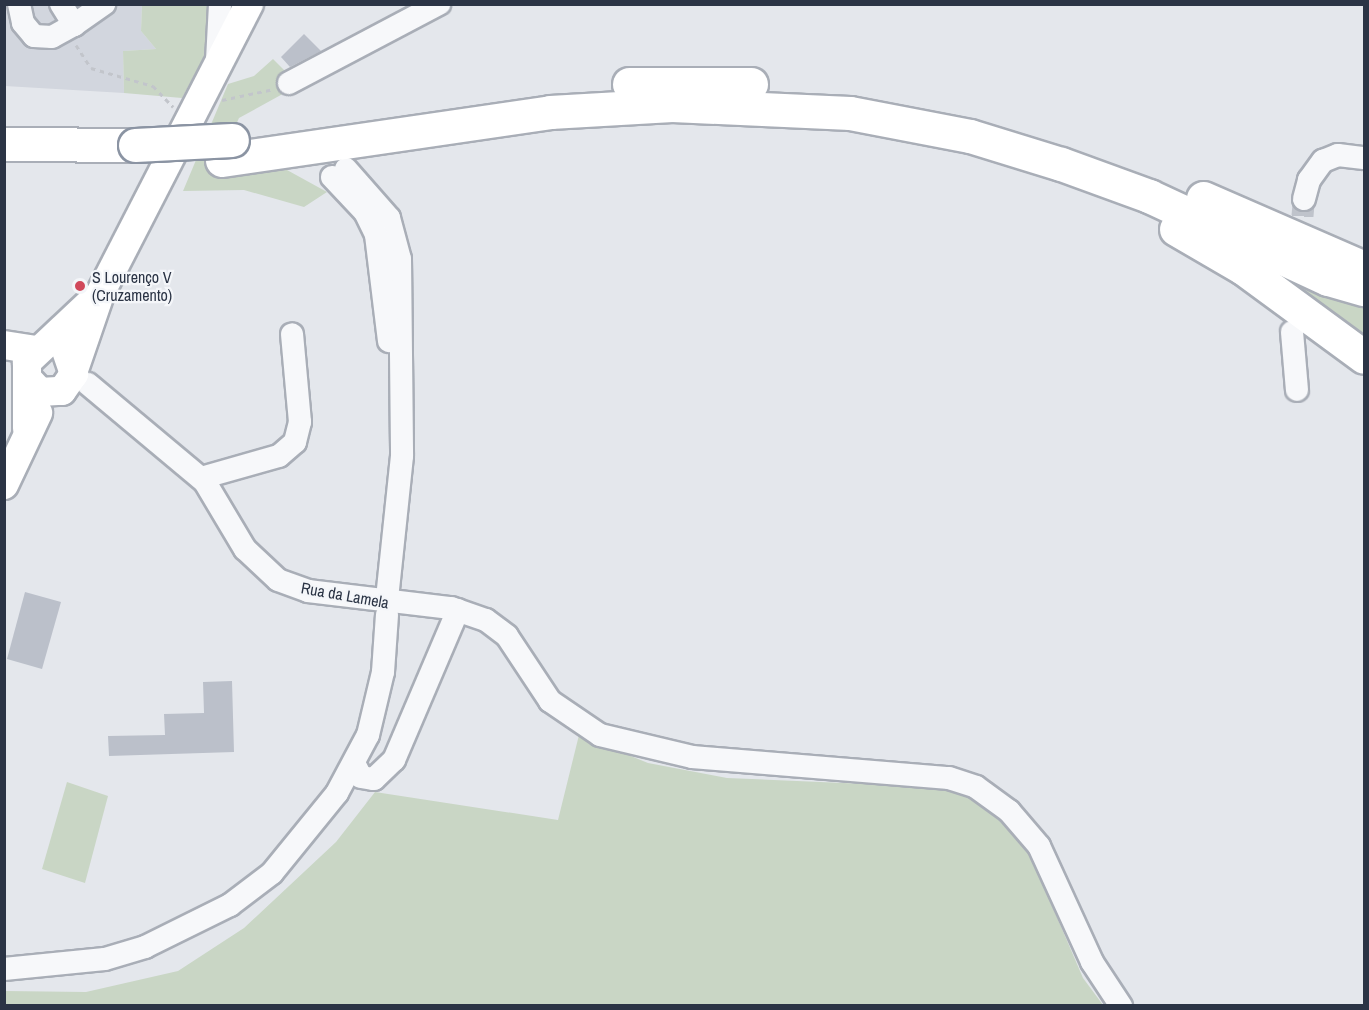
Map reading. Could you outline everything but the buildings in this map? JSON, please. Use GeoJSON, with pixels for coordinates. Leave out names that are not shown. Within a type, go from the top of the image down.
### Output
{"type":"FeatureCollection","features":[{"type":"Feature","properties":{"kind":"highway"},"geometry":{"type":"LineString","coordinates":[[227,150],[548,89],[686,81],[796,86],[912,103],[1006,125],[1139,171],[1365,268]]}},
{"type":"Feature","properties":{"kind":"highway"},"geometry":{"type":"LineString","coordinates":[[4,163],[227,150],[550,112],[672,105],[792,107],[903,121],[970,136],[1149,196],[1328,279],[1365,289]]}},
{"type":"Feature","properties":{"kind":"highway"},"geometry":{"type":"LineString","coordinates":[[970,136],[999,156],[1146,212],[1243,268],[1365,357]]}},
{"type":"Feature","properties":{"kind":"highway"},"geometry":{"type":"LineString","coordinates":[[4,144],[131,155]]}},
{"type":"Feature","properties":{"kind":"main road"},"geometry":{"type":"LineString","coordinates":[[4,485],[27,428],[74,379],[100,294],[249,4]]}},
{"type":"Feature","properties":{"kind":"main road"},"geometry":{"type":"LineString","coordinates":[[27,428],[27,362],[100,294]]}},
{"type":"Feature","properties":{"kind":"main road"},"geometry":{"type":"LineString","coordinates":[[4,345],[27,362],[40,392],[74,379]]}},
{"type":"Feature","properties":{"kind":"main road"},"geometry":{"type":"LineString","coordinates":[[27,362],[63,349],[74,379]]}},
{"type":"Feature","properties":{"kind":"street"},"geometry":{"type":"LineString","coordinates":[[19,4],[23,23],[34,36],[52,37],[74,26],[104,4]]}},
{"type":"Feature","properties":{"kind":"street"},"geometry":{"type":"LineString","coordinates":[[61,4],[74,26]]}},
{"type":"Feature","properties":{"kind":"street"},"geometry":{"type":"LineString","coordinates":[[216,72],[220,4]]}},
{"type":"Feature","properties":{"kind":"street"},"geometry":{"type":"LineString","coordinates":[[289,83],[439,4]]}},
{"type":"Feature","properties":{"kind":"street"},"geometry":{"type":"LineString","coordinates":[[1304,199],[1309,180],[1323,161],[1338,155],[1365,158]]}},
{"type":"Feature","properties":{"kind":"street"},"geometry":{"type":"LineString","coordinates":[[339,173],[389,218],[400,259],[402,456],[388,590],[393,450],[383,258],[365,212],[339,173]]}},
{"type":"Feature","properties":{"kind":"street"},"geometry":{"type":"LineString","coordinates":[[1292,332],[1297,390]]}},
{"type":"Feature","properties":{"kind":"street"},"geometry":{"type":"LineString","coordinates":[[201,478],[279,456],[295,442],[300,422],[292,334]]}},
{"type":"Feature","properties":{"kind":"street","name":"Rua da Lamela"},"geometry":{"type":"LineString","coordinates":[[74,379],[201,478],[245,549],[278,580],[355,600],[458,610],[486,620],[507,636],[541,692],[571,717],[600,735],[647,750],[949,778],[976,787],[1009,812],[1039,846],[1092,962],[1121,1005]]}},
{"type":"Feature","properties":{"kind":"street"},"geometry":{"type":"LineString","coordinates":[[355,765],[361,777],[374,779],[394,760],[458,610]]}},
{"type":"Feature","properties":{"kind":"street"},"geometry":{"type":"LineString","coordinates":[[4,969],[105,959],[181,932],[230,905],[272,873],[308,834],[355,765],[383,672],[387,615]]}},
{"type":"Feature","properties":{"kind":"path"},"geometry":{"type":"LineString","coordinates":[[74,26],[77,48],[91,68],[153,86],[174,109]]}},
{"type":"Feature","properties":{"kind":"path"},"geometry":{"type":"LineString","coordinates":[[228,99],[289,83]]}},
{"type":"Feature","properties":{"kind":"shaded area"},"geometry":{"type":"Polygon","coordinates":[[[4,5],[142,5],[141,31],[156,49],[123,51],[124,93],[5,86],[4,5]]]}},
{"type":"Feature","properties":{"kind":"green space"},"geometry":{"type":"Polygon","coordinates":[[[142,5],[214,5],[209,48],[182,98],[124,93],[123,51],[156,49],[141,31],[142,5]]]}},
{"type":"Feature","properties":{"kind":"green space"},"geometry":{"type":"Polygon","coordinates":[[[273,59],[299,85],[239,118],[213,175],[287,170],[327,192],[304,207],[244,190],[183,191],[228,84],[254,76],[273,59]]]}},
{"type":"Feature","properties":{"kind":"green space"},"geometry":{"type":"Polygon","coordinates":[[[1250,260],[1364,304],[1364,343],[1250,260]]]}},
{"type":"Feature","properties":{"kind":"green space"},"geometry":{"type":"Polygon","coordinates":[[[579,735],[648,763],[727,778],[960,788],[989,809],[1029,852],[1083,978],[1103,1005],[5,1006],[5,991],[86,992],[178,971],[244,928],[336,842],[375,792],[558,820],[579,735]]]}},
{"type":"Feature","properties":{"kind":"green space"},"geometry":{"type":"Polygon","coordinates":[[[67,782],[108,796],[85,883],[42,869],[67,782]]]}},
{"type":"Feature","properties":{"kind":"tunnel"},"geometry":{"type":"LineString","coordinates":[[1294,315],[1304,199]]}},
{"type":"Feature","properties":{"kind":"place","name":"S Lourenço V (Cruzamento)"},"geometry":{"type":"Point","coordinates":[80,286]}}]}
